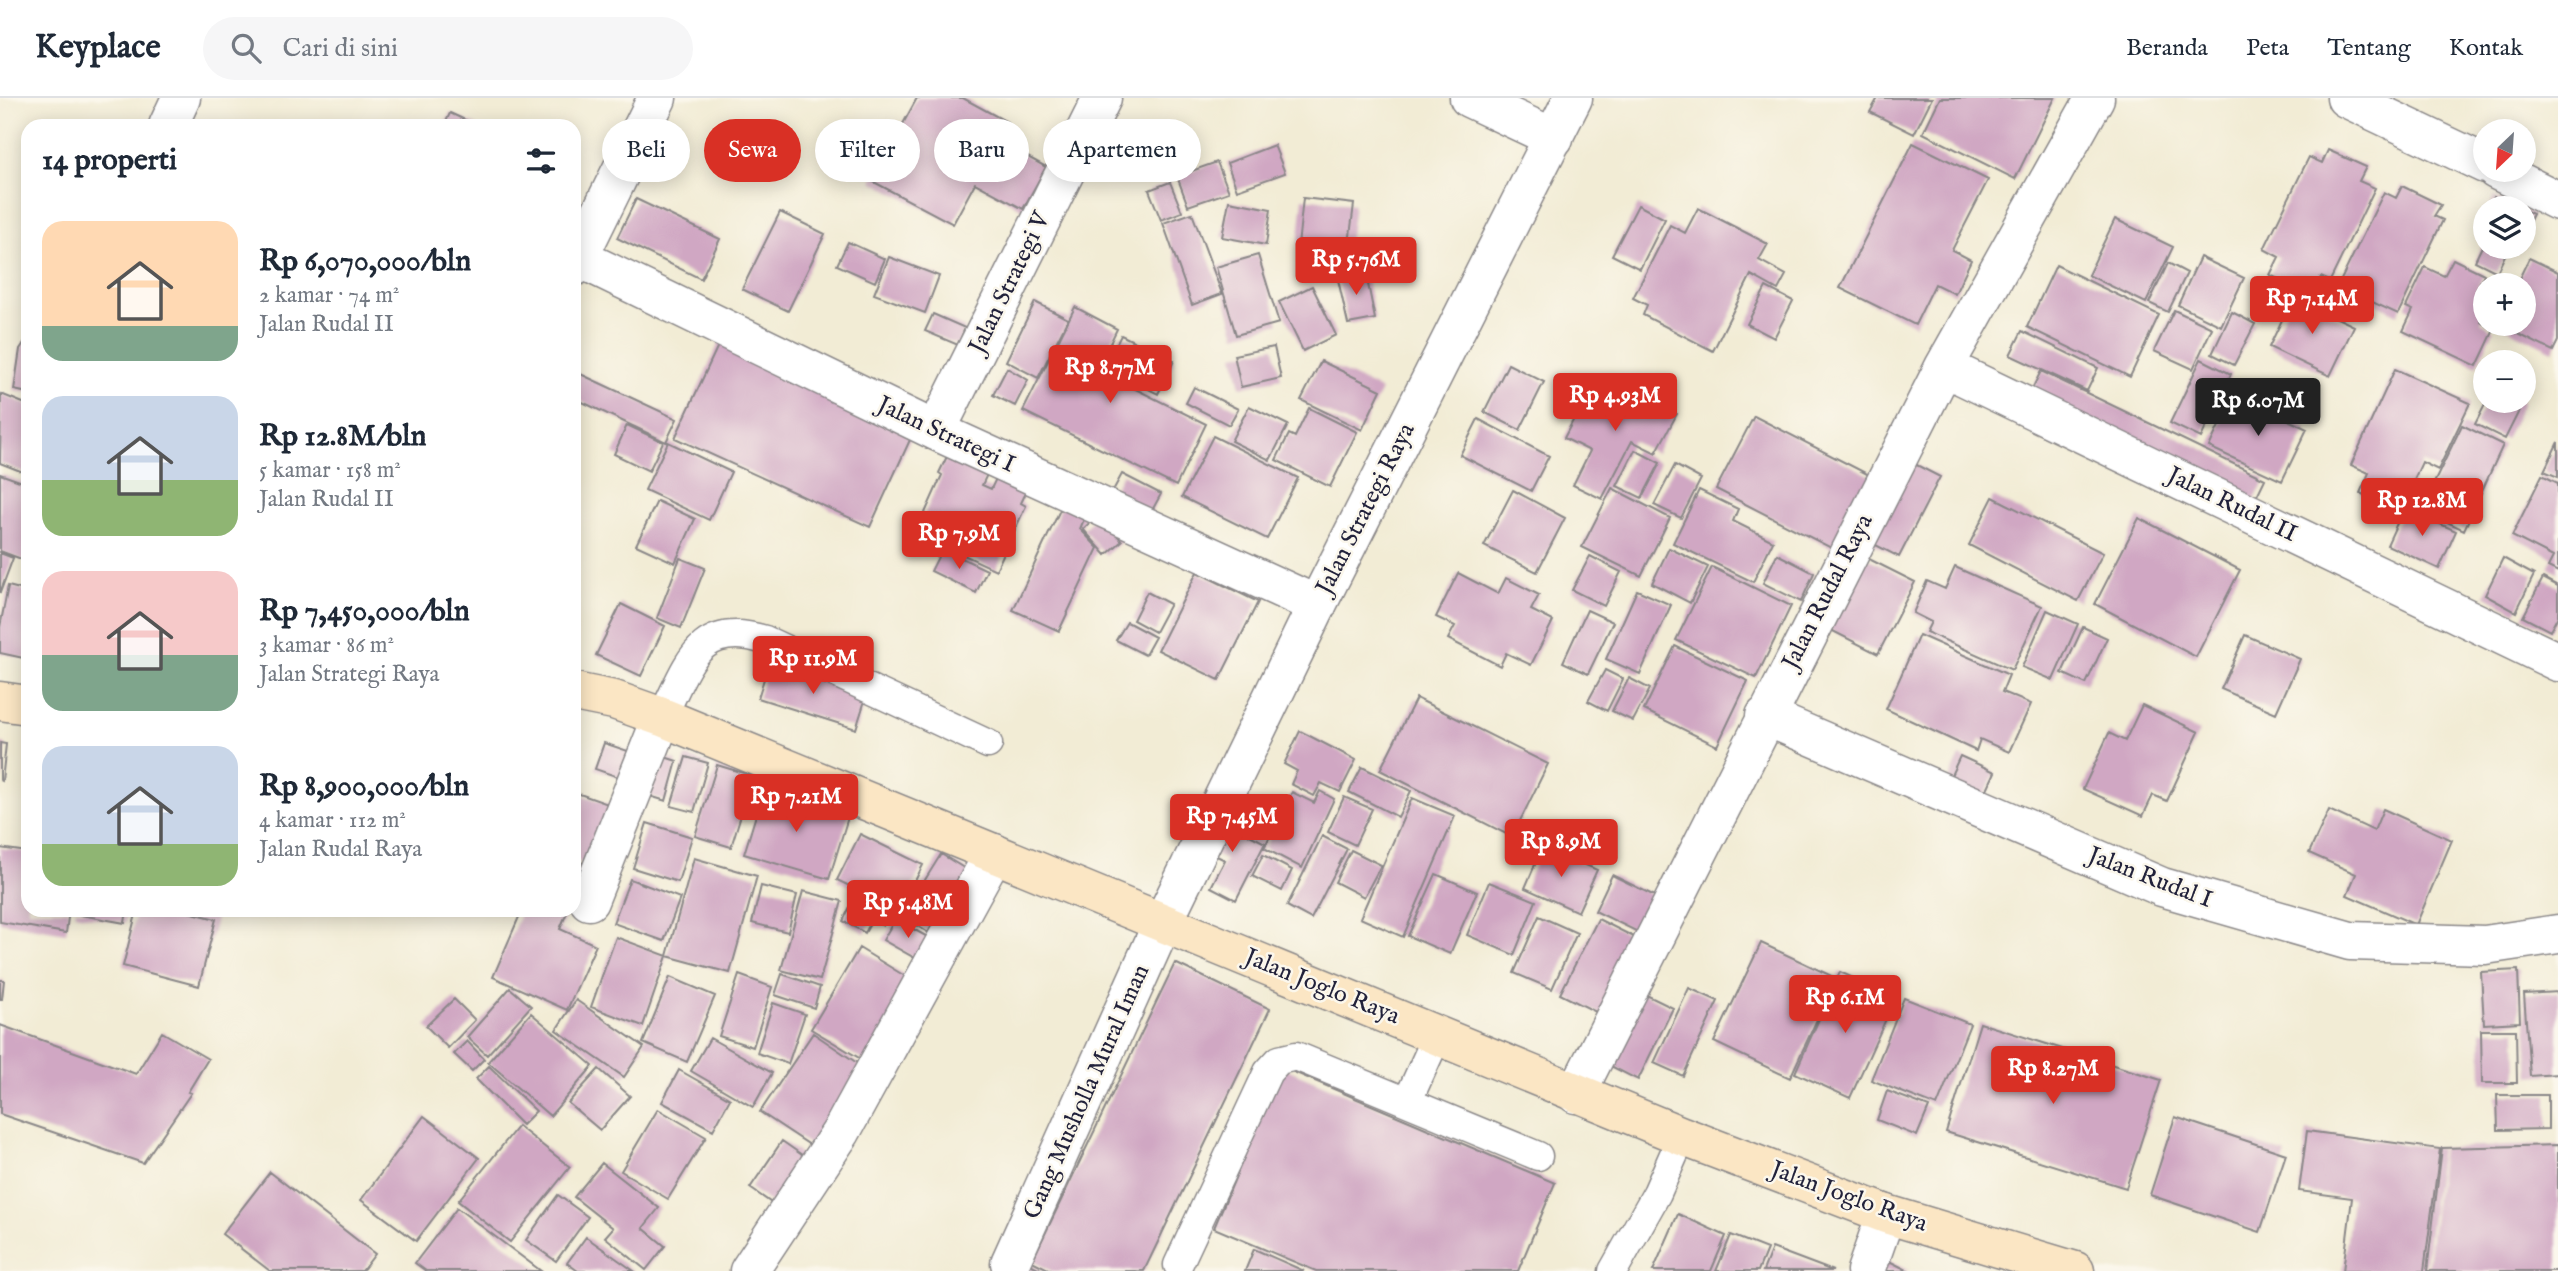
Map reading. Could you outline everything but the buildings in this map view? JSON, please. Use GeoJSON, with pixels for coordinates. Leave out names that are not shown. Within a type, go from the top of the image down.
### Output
{"type":"FeatureCollection","features":[{"type":"Feature","properties":{"kind":"main road","name":"Jalan Joglo Raya"},"geometry":{"type":"LineString","coordinates":[[581,693],[614,700],[662,717],[1682,1136],[1886,1214],[2075,1271]]}},
{"type":"Feature","properties":{"kind":"main road"},"geometry":{"type":"LineString","coordinates":[[0,701],[21,704]]}},
{"type":"Feature","properties":{"kind":"street"},"geometry":{"type":"LineString","coordinates":[[171,119],[181,98]]}},
{"type":"Feature","properties":{"kind":"street"},"geometry":{"type":"LineString","coordinates":[[581,252],[657,98]]}},
{"type":"Feature","properties":{"kind":"street","name":"Jalan Strategi V"},"geometry":{"type":"LineString","coordinates":[[936,431],[1102,98]]}},
{"type":"Feature","properties":{"kind":"street"},"geometry":{"type":"LineString","coordinates":[[1469,98],[1547,135]]}},
{"type":"Feature","properties":{"kind":"street","name":"Jalan Strategi Raya"},"geometry":{"type":"LineString","coordinates":[[1163,922],[1547,135],[1573,98]]}},
{"type":"Feature","properties":{"kind":"street","name":"Jalan Rudal Raya"},"geometry":{"type":"LineString","coordinates":[[1576,1094],[1944,367],[2095,98]]}},
{"type":"Feature","properties":{"kind":"street"},"geometry":{"type":"LineString","coordinates":[[2346,98],[2473,158]]}},
{"type":"Feature","properties":{"kind":"street"},"geometry":{"type":"LineString","coordinates":[[2520,182],[2558,201]]}},
{"type":"Feature","properties":{"kind":"street","name":"Jalan Strategi I"},"geometry":{"type":"LineString","coordinates":[[581,264],[936,431],[1317,605]]}},
{"type":"Feature","properties":{"kind":"street","name":"Jalan Rudal II"},"geometry":{"type":"LineString","coordinates":[[1944,367],[2558,662]]}},
{"type":"Feature","properties":{"kind":"street","name":"Jalan Rudal I"},"geometry":{"type":"LineString","coordinates":[[1765,716],[2162,887],[2324,934],[2350,941],[2484,945],[2558,934]]}},
{"type":"Feature","properties":{"kind":"street"},"geometry":{"type":"LineString","coordinates":[[589,901],[662,717]]}},
{"type":"Feature","properties":{"kind":"street"},"geometry":{"type":"LineString","coordinates":[[749,1271],[841,1132],[994,853]]}},
{"type":"Feature","properties":{"kind":"street","name":"Gang Musholla Mural Iman"},"geometry":{"type":"LineString","coordinates":[[1010,1263],[1163,922]]}},
{"type":"Feature","properties":{"kind":"street"},"geometry":{"type":"LineString","coordinates":[[1866,1271],[1886,1214]]}},
{"type":"Feature","properties":{"kind":"lane"},"geometry":{"type":"LineString","coordinates":[[662,717],[690,663],[701,649],[714,638],[728,633],[745,634],[765,640],[988,744]]}},
{"type":"Feature","properties":{"kind":"lane"},"geometry":{"type":"LineString","coordinates":[[1408,1100],[1438,1034]]}},
{"type":"Feature","properties":{"kind":"lane"},"geometry":{"type":"LineString","coordinates":[[1178,1265],[1268,1072],[1279,1060],[1296,1056],[1408,1100],[1538,1156]]}},
{"type":"Feature","properties":{"kind":"lane"},"geometry":{"type":"LineString","coordinates":[[1613,1271],[1657,1193],[1682,1136]]}}]}
